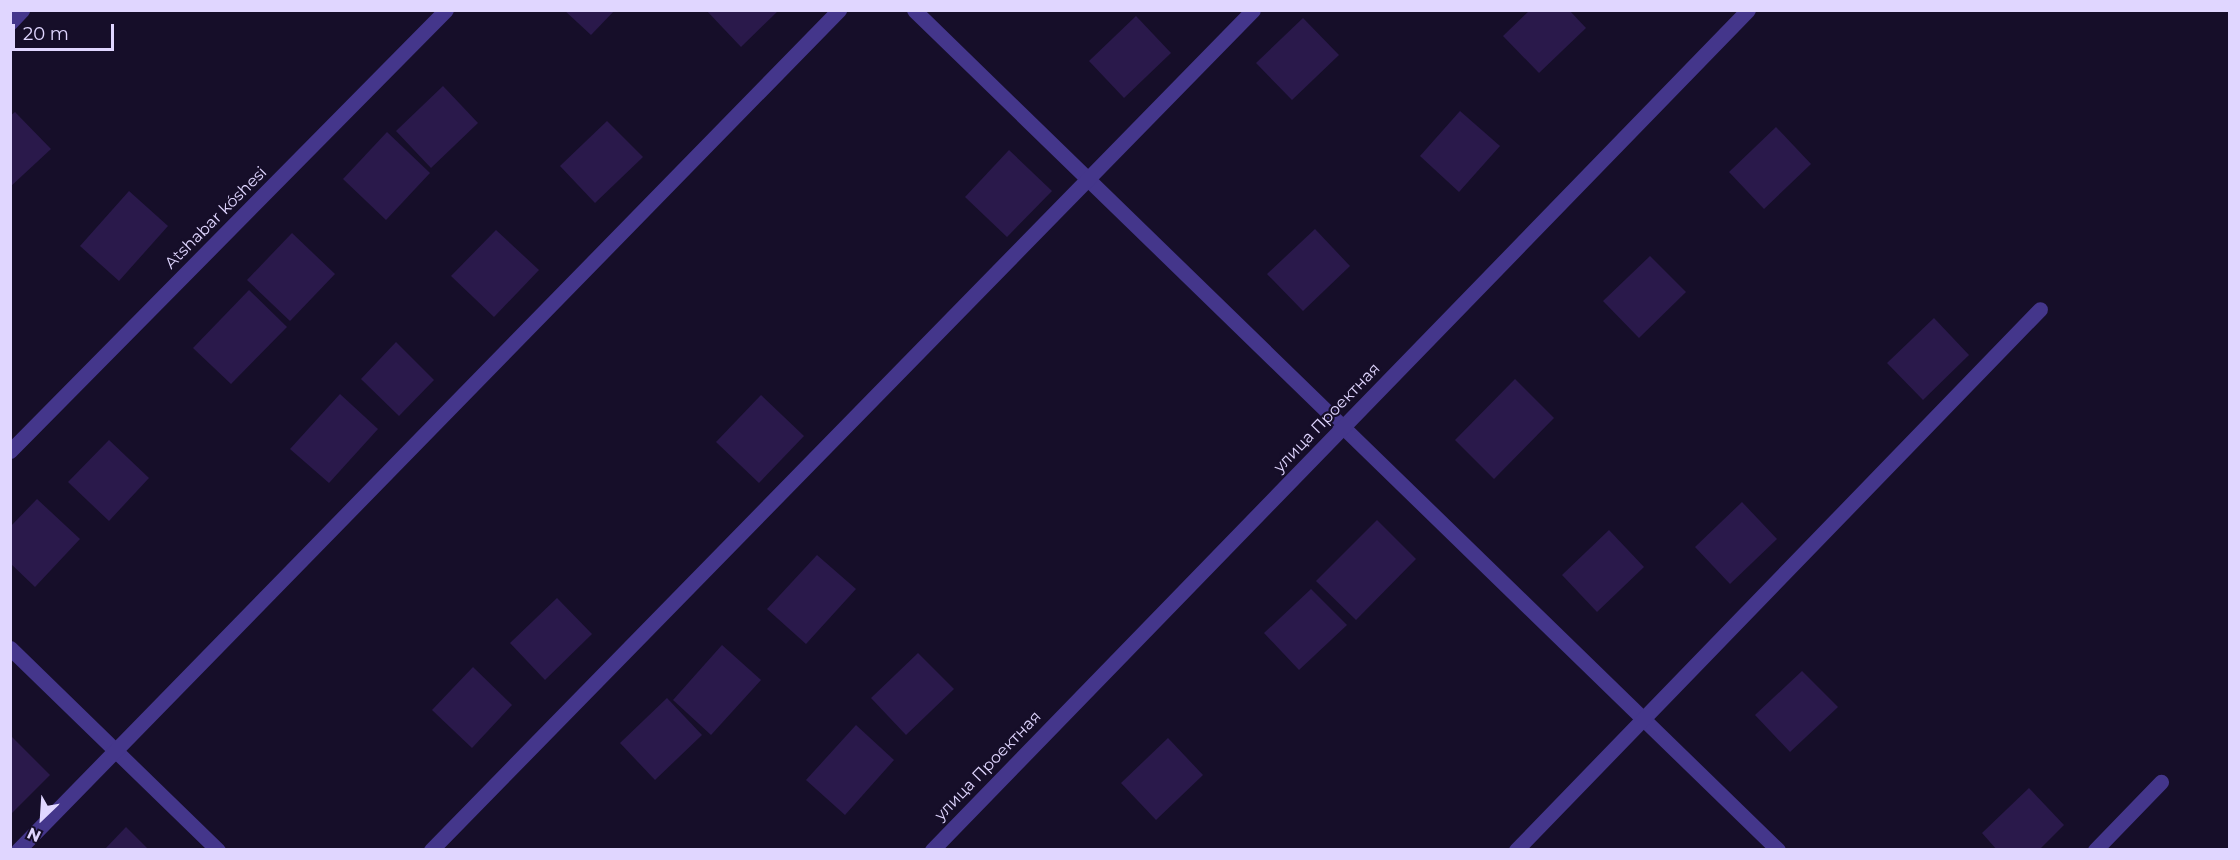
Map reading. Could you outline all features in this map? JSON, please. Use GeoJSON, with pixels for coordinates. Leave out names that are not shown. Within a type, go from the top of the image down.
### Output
{"type":"FeatureCollection","features":[{"type":"Feature","properties":{"kind":"street"},"geometry":{"type":"LineString","coordinates":[[10,23],[22,10]]}},
{"type":"Feature","properties":{"kind":"street","name":"Atshabar kóshesi"},"geometry":{"type":"LineString","coordinates":[[10,451],[446,10]]}},
{"type":"Feature","properties":{"kind":"street"},"geometry":{"type":"LineString","coordinates":[[18,849],[839,10]]}},
{"type":"Feature","properties":{"kind":"street"},"geometry":{"type":"LineString","coordinates":[[914,10],[1778,849]]}},
{"type":"Feature","properties":{"kind":"street"},"geometry":{"type":"LineString","coordinates":[[431,849],[1253,10]]}},
{"type":"Feature","properties":{"kind":"street","name":"улица Проектная"},"geometry":{"type":"LineString","coordinates":[[932,849],[1748,10]]}},
{"type":"Feature","properties":{"kind":"street"},"geometry":{"type":"LineString","coordinates":[[1516,849],[2040,309]]}},
{"type":"Feature","properties":{"kind":"street"},"geometry":{"type":"LineString","coordinates":[[10,648],[218,849]]}},
{"type":"Feature","properties":{"kind":"street"},"geometry":{"type":"LineString","coordinates":[[2095,849],[2161,782]]}},
{"type":"Feature","properties":{"kind":"building"},"geometry":{"type":"Polygon","coordinates":[[[564,10],[615,10],[591,35],[564,10]]]}},
{"type":"Feature","properties":{"kind":"building"},"geometry":{"type":"Polygon","coordinates":[[[706,10],[779,10],[741,47],[706,10]]]}},
{"type":"Feature","properties":{"kind":"building"},"geometry":{"type":"Polygon","coordinates":[[[1530,10],[1569,10],[1586,28],[1539,73],[1503,36],[1530,10]]]}},
{"type":"Feature","properties":{"kind":"building"},"geometry":{"type":"Polygon","coordinates":[[[1136,16],[1171,53],[1124,98],[1089,61],[1136,16]]]}},
{"type":"Feature","properties":{"kind":"building"},"geometry":{"type":"Polygon","coordinates":[[[1303,18],[1339,55],[1292,100],[1256,63],[1303,18]]]}},
{"type":"Feature","properties":{"kind":"building"},"geometry":{"type":"Polygon","coordinates":[[[443,86],[478,123],[431,168],[396,131],[443,86]]]}},
{"type":"Feature","properties":{"kind":"building"},"geometry":{"type":"Polygon","coordinates":[[[1460,111],[1500,146],[1459,192],[1420,156],[1460,111]]]}},
{"type":"Feature","properties":{"kind":"building"},"geometry":{"type":"Polygon","coordinates":[[[15,112],[51,149],[10,187],[10,116],[15,112]]]}},
{"type":"Feature","properties":{"kind":"building"},"geometry":{"type":"Polygon","coordinates":[[[607,121],[643,157],[595,203],[560,166],[607,121]]]}},
{"type":"Feature","properties":{"kind":"building"},"geometry":{"type":"Polygon","coordinates":[[[1776,127],[1811,164],[1764,209],[1729,172],[1776,127]]]}},
{"type":"Feature","properties":{"kind":"building"},"geometry":{"type":"Polygon","coordinates":[[[387,132],[430,173],[386,220],[343,179],[387,132]]]}},
{"type":"Feature","properties":{"kind":"building"},"geometry":{"type":"Polygon","coordinates":[[[1009,150],[1052,191],[1007,237],[965,197],[1009,150]]]}},
{"type":"Feature","properties":{"kind":"building"},"geometry":{"type":"Polygon","coordinates":[[[129,191],[168,226],[119,281],[80,246],[129,191]]]}},
{"type":"Feature","properties":{"kind":"building"},"geometry":{"type":"Polygon","coordinates":[[[1315,229],[1350,266],[1303,311],[1267,274],[1315,229]]]}},
{"type":"Feature","properties":{"kind":"building"},"geometry":{"type":"Polygon","coordinates":[[[496,230],[539,270],[494,317],[451,276],[496,230]]]}},
{"type":"Feature","properties":{"kind":"building"},"geometry":{"type":"Polygon","coordinates":[[[292,233],[335,274],[290,321],[247,280],[292,233]]]}},
{"type":"Feature","properties":{"kind":"building"},"geometry":{"type":"Polygon","coordinates":[[[1650,256],[1686,292],[1639,338],[1603,301],[1650,256]]]}},
{"type":"Feature","properties":{"kind":"building"},"geometry":{"type":"Polygon","coordinates":[[[249,290],[287,327],[231,384],[193,348],[249,290]]]}},
{"type":"Feature","properties":{"kind":"building"},"geometry":{"type":"Polygon","coordinates":[[[1934,318],[1969,355],[1923,400],[1887,363],[1934,318]]]}},
{"type":"Feature","properties":{"kind":"building"},"geometry":{"type":"Polygon","coordinates":[[[396,342],[434,380],[399,416],[361,379],[396,342]]]}},
{"type":"Feature","properties":{"kind":"building"},"geometry":{"type":"Polygon","coordinates":[[[1515,379],[1554,418],[1494,479],[1455,440],[1515,379]]]}},
{"type":"Feature","properties":{"kind":"building"},"geometry":{"type":"Polygon","coordinates":[[[340,394],[378,429],[329,483],[290,449],[340,394]]]}},
{"type":"Feature","properties":{"kind":"building"},"geometry":{"type":"Polygon","coordinates":[[[761,395],[804,436],[759,483],[716,442],[761,395]]]}},
{"type":"Feature","properties":{"kind":"building"},"geometry":{"type":"Polygon","coordinates":[[[109,440],[149,478],[109,521],[68,482],[109,440]]]}},
{"type":"Feature","properties":{"kind":"building"},"geometry":{"type":"Polygon","coordinates":[[[37,499],[80,539],[35,587],[10,563],[10,527],[37,499]]]}},
{"type":"Feature","properties":{"kind":"building"},"geometry":{"type":"Polygon","coordinates":[[[1742,502],[1777,539],[1730,584],[1695,547],[1742,502]]]}},
{"type":"Feature","properties":{"kind":"building"},"geometry":{"type":"Polygon","coordinates":[[[1377,520],[1416,559],[1356,620],[1316,581],[1377,520]]]}},
{"type":"Feature","properties":{"kind":"building"},"geometry":{"type":"Polygon","coordinates":[[[1609,530],[1644,567],[1597,612],[1562,575],[1609,530]]]}},
{"type":"Feature","properties":{"kind":"building"},"geometry":{"type":"Polygon","coordinates":[[[817,555],[856,589],[806,644],[767,609],[817,555]]]}},
{"type":"Feature","properties":{"kind":"building"},"geometry":{"type":"Polygon","coordinates":[[[1311,589],[1347,625],[1299,670],[1264,633],[1311,589]]]}},
{"type":"Feature","properties":{"kind":"building"},"geometry":{"type":"Polygon","coordinates":[[[557,598],[592,634],[545,680],[510,643],[557,598]]]}},
{"type":"Feature","properties":{"kind":"building"},"geometry":{"type":"Polygon","coordinates":[[[722,645],[761,680],[711,735],[673,700],[722,645]]]}},
{"type":"Feature","properties":{"kind":"building"},"geometry":{"type":"Polygon","coordinates":[[[918,653],[954,689],[906,735],[871,698],[918,653]]]}},
{"type":"Feature","properties":{"kind":"building"},"geometry":{"type":"Polygon","coordinates":[[[473,667],[512,705],[472,748],[432,710],[473,667]]]}},
{"type":"Feature","properties":{"kind":"building"},"geometry":{"type":"Polygon","coordinates":[[[1802,671],[1838,707],[1790,752],[1755,715],[1802,671]]]}},
{"type":"Feature","properties":{"kind":"building"},"geometry":{"type":"Polygon","coordinates":[[[667,698],[702,735],[655,780],[620,743],[667,698]]]}},
{"type":"Feature","properties":{"kind":"building"},"geometry":{"type":"Polygon","coordinates":[[[856,725],[894,760],[845,815],[806,780],[856,725]]]}},
{"type":"Feature","properties":{"kind":"building"},"geometry":{"type":"Polygon","coordinates":[[[10,735],[50,775],[10,815],[10,735]]]}},
{"type":"Feature","properties":{"kind":"building"},"geometry":{"type":"Polygon","coordinates":[[[1168,738],[1203,775],[1156,820],[1121,783],[1168,738]]]}},
{"type":"Feature","properties":{"kind":"building"},"geometry":{"type":"Polygon","coordinates":[[[2029,788],[2064,825],[2039,850],[1997,850],[1982,833],[2029,788]]]}},
{"type":"Feature","properties":{"kind":"building"},"geometry":{"type":"Polygon","coordinates":[[[126,827],[149,850],[104,850],[126,827]]]}}]}
